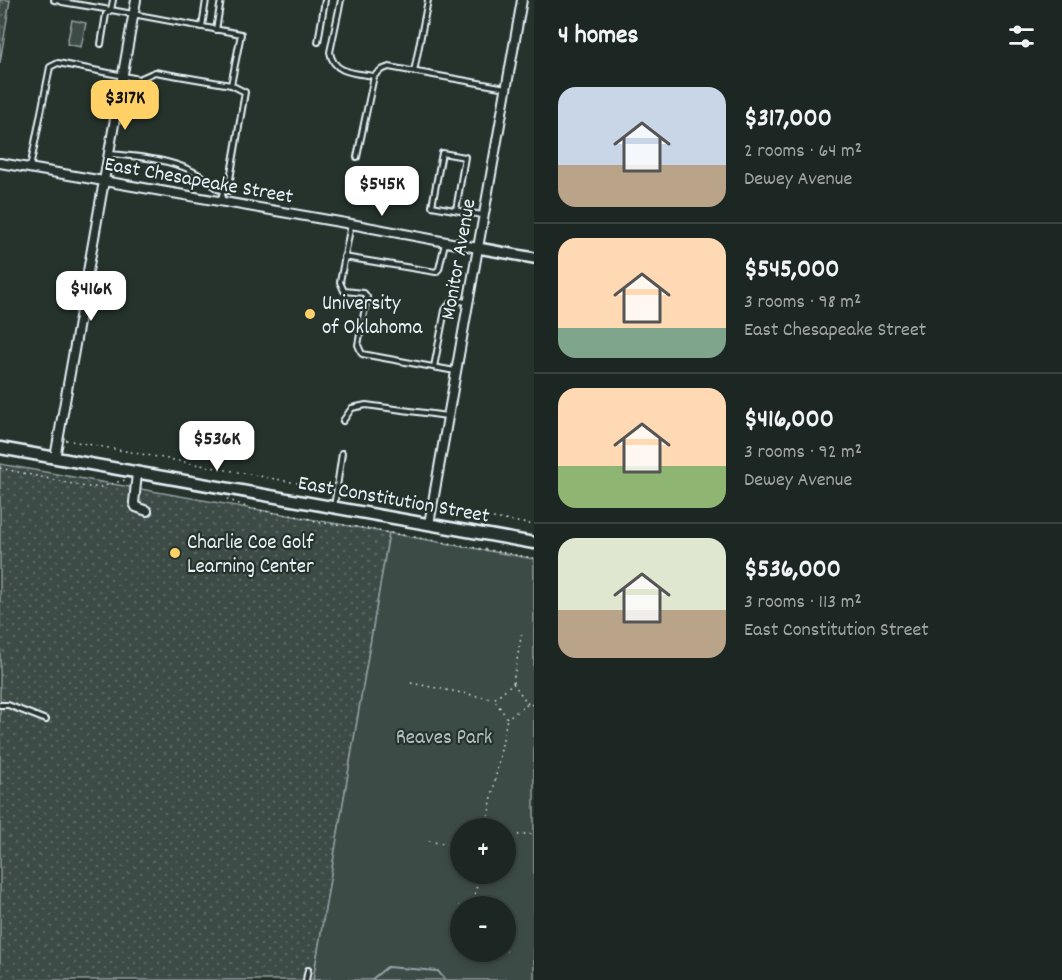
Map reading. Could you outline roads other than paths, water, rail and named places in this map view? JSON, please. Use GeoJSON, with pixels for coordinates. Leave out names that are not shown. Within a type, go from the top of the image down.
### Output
{"type":"FeatureCollection","features":[{"type":"Feature","properties":{"kind":"main road","name":"East Constitution Street"},"geometry":{"type":"LineString","coordinates":[[0,448],[136,477],[334,507],[534,543]]}},
{"type":"Feature","properties":{"kind":"street"},"geometry":{"type":"LineString","coordinates":[[54,458],[136,0]]}},
{"type":"Feature","properties":{"kind":"street","name":"Monitor Avenue"},"geometry":{"type":"LineString","coordinates":[[429,524],[522,0]]}},
{"type":"Feature","properties":{"kind":"street","name":"East Chesapeake Street"},"geometry":{"type":"LineString","coordinates":[[0,163],[534,258]]}},
{"type":"Feature","properties":{"kind":"street"},"geometry":{"type":"LineString","coordinates":[[136,477],[134,503],[136,507],[147,511]]}},
{"type":"Feature","properties":{"kind":"lane"},"geometry":{"type":"LineString","coordinates":[[54,0],[241,34],[231,85]]}},
{"type":"Feature","properties":{"kind":"lane"},"geometry":{"type":"LineString","coordinates":[[101,44],[106,14],[111,10],[113,0]]}},
{"type":"Feature","properties":{"kind":"lane"},"geometry":{"type":"LineString","coordinates":[[202,27],[206,0]]}},
{"type":"Feature","properties":{"kind":"lane"},"geometry":{"type":"LineString","coordinates":[[216,30],[220,0]]}},
{"type":"Feature","properties":{"kind":"lane"},"geometry":{"type":"LineString","coordinates":[[318,42],[325,0]]}},
{"type":"Feature","properties":{"kind":"lane"},"geometry":{"type":"LineString","coordinates":[[341,0],[330,52],[331,61],[336,68],[374,76]]}},
{"type":"Feature","properties":{"kind":"lane"},"geometry":{"type":"LineString","coordinates":[[414,72],[428,0]]}},
{"type":"Feature","properties":{"kind":"lane"},"geometry":{"type":"LineString","coordinates":[[30,168],[50,67],[58,63],[139,79],[156,72],[231,85],[245,92],[228,191],[218,189],[209,180],[191,169],[130,156],[108,154]]}},
{"type":"Feature","properties":{"kind":"lane"},"geometry":{"type":"LineString","coordinates":[[357,157],[374,76],[381,70],[388,67],[506,88]]}},
{"type":"Feature","properties":{"kind":"lane"},"geometry":{"type":"LineString","coordinates":[[456,210],[465,157],[442,153],[432,206],[483,215]]}},
{"type":"Feature","properties":{"kind":"lane"},"geometry":{"type":"LineString","coordinates":[[221,202],[223,190]]}},
{"type":"Feature","properties":{"kind":"lane"},"geometry":{"type":"LineString","coordinates":[[351,224],[340,282],[344,291],[364,293],[367,297],[358,345],[362,354],[455,371]]}},
{"type":"Feature","properties":{"kind":"lane"},"geometry":{"type":"LineString","coordinates":[[344,257],[436,272],[439,269],[445,243]]}},
{"type":"Feature","properties":{"kind":"lane"},"geometry":{"type":"LineString","coordinates":[[434,367],[445,309],[449,303],[456,300],[467,302]]}},
{"type":"Feature","properties":{"kind":"lane"},"geometry":{"type":"LineString","coordinates":[[343,421],[352,408],[366,405],[447,417]]}},
{"type":"Feature","properties":{"kind":"lane"},"geometry":{"type":"LineString","coordinates":[[334,507],[342,453]]}},
{"type":"Feature","properties":{"kind":"lane"},"geometry":{"type":"LineString","coordinates":[[0,705],[8,705],[46,720]]}},
{"type":"Feature","properties":{"kind":"lane"},"geometry":{"type":"LineString","coordinates":[[306,980],[308,970]]}},
{"type":"Feature","properties":{"kind":"waterway"},"geometry":{"type":"LineString","coordinates":[[371,980],[387,967],[438,971],[445,980]]}},
{"type":"Feature","properties":{"kind":"place","name":"University of Oklahoma"},"geometry":{"type":"Point","coordinates":[310,314]}},
{"type":"Feature","properties":{"kind":"place","name":"Charlie Coe Golf Learning Center"},"geometry":{"type":"Point","coordinates":[175,553]}},
{"type":"Feature","properties":{"kind":"park label","name":"Reaves Park"},"geometry":{"type":"Point","coordinates":[444,736]}}]}
